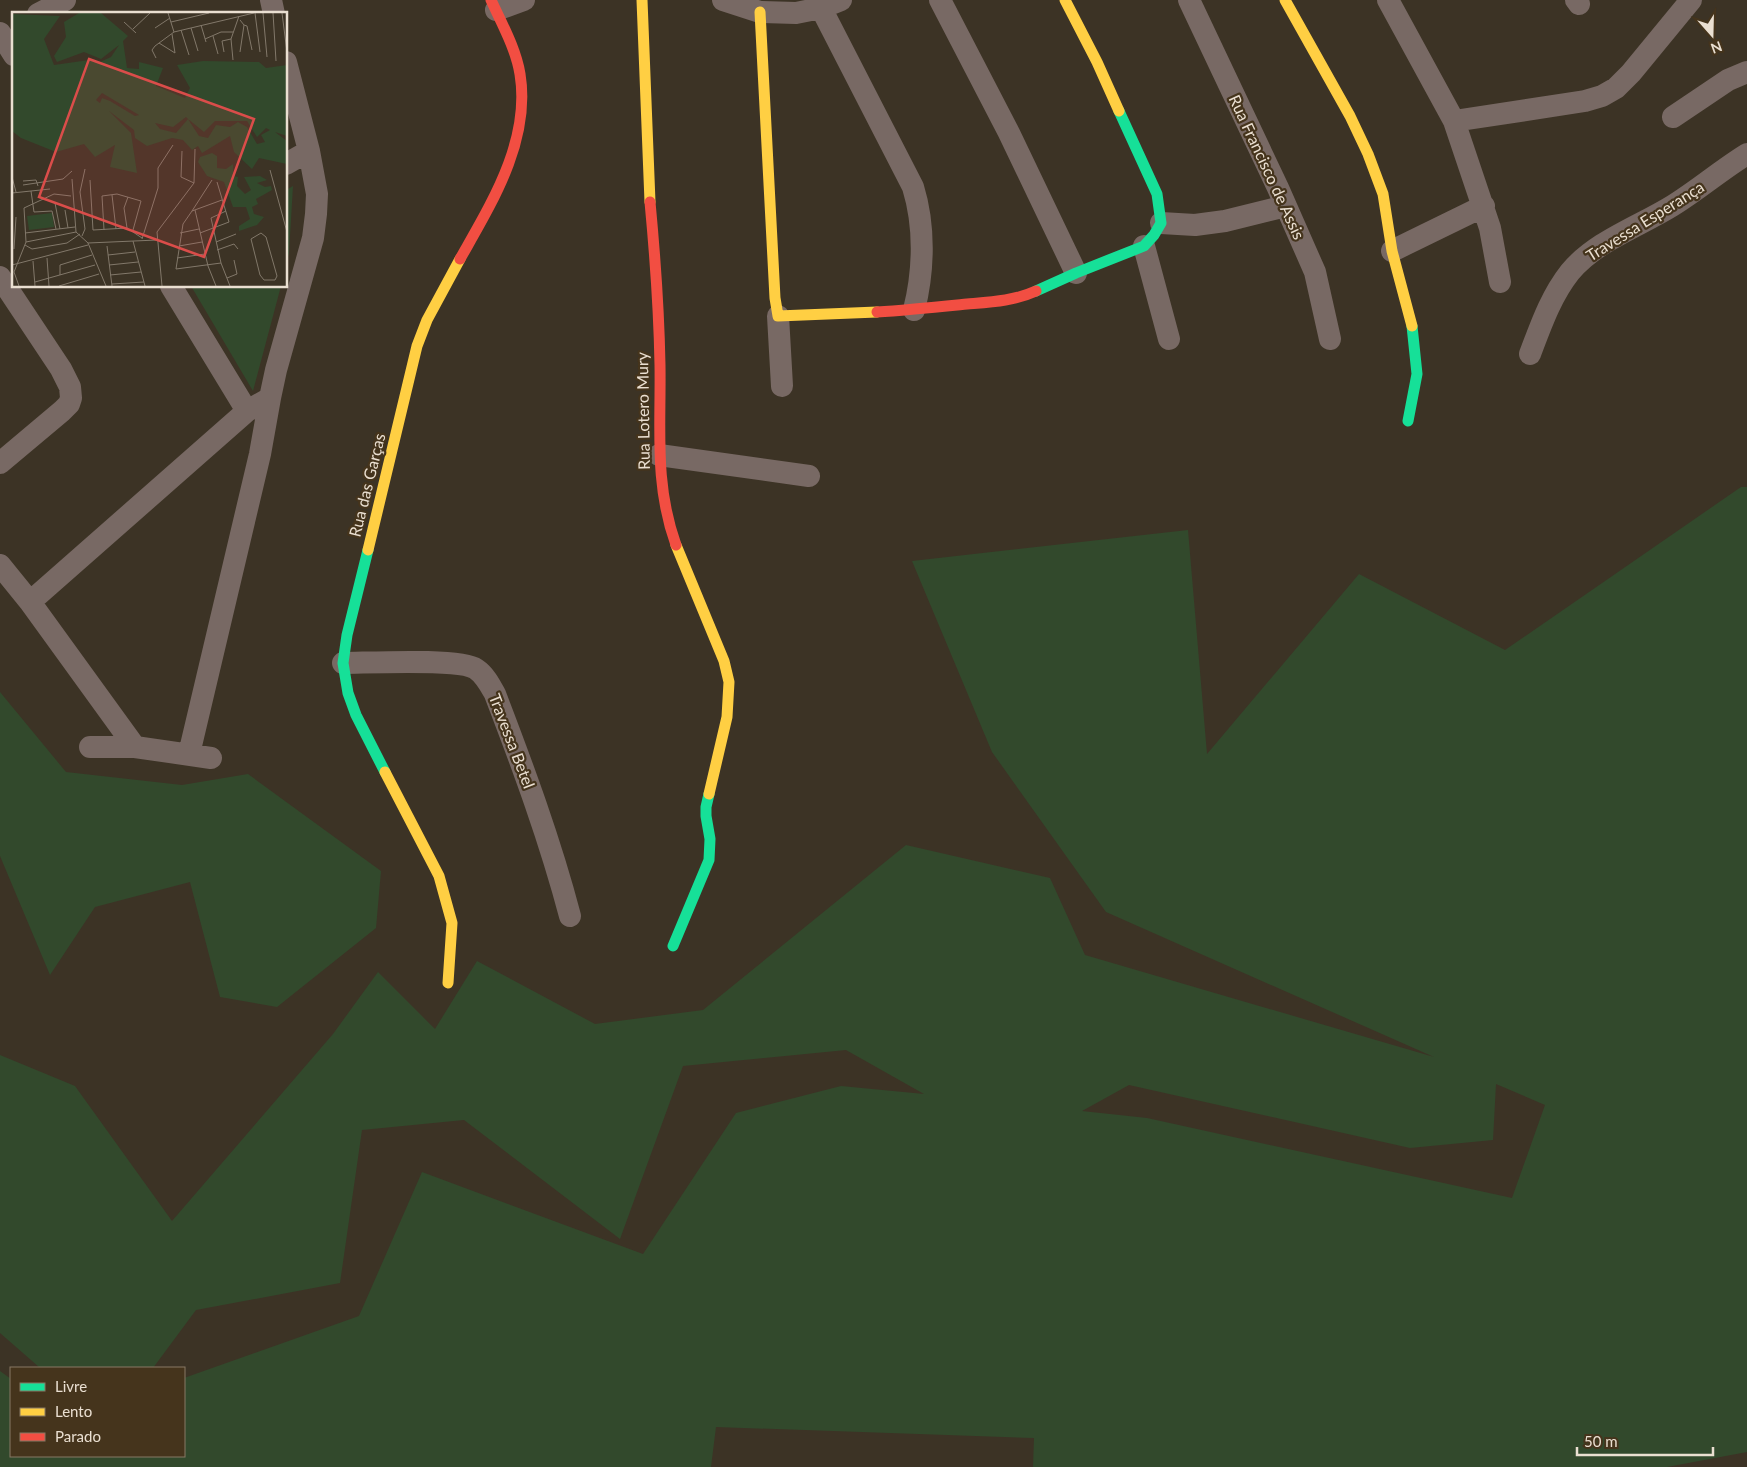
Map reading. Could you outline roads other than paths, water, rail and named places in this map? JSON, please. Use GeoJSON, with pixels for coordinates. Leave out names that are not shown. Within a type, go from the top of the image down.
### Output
{"type":"FeatureCollection","features":[{"type":"Feature","properties":{"kind":"street"},"geometry":{"type":"LineString","coordinates":[[42,12],[65,0]]}},
{"type":"Feature","properties":{"kind":"street"},"geometry":{"type":"LineString","coordinates":[[493,5],[524,0]]}},
{"type":"Feature","properties":{"kind":"street","name":"Rua Lotero Mury"},"geometry":{"type":"LineString","coordinates":[[642,0],[648,184],[660,363],[659,455],[662,494],[668,523],[724,661],[730,682],[727,717],[706,807],[710,839],[709,860],[673,946]]}},
{"type":"Feature","properties":{"kind":"street"},"geometry":{"type":"LineString","coordinates":[[723,0],[760,12],[796,14],[831,4],[876,112],[915,193],[919,206],[922,230],[919,288],[914,310]]}},
{"type":"Feature","properties":{"kind":"street"},"geometry":{"type":"LineString","coordinates":[[940,0],[1009,133],[1076,273]]}},
{"type":"Feature","properties":{"kind":"street"},"geometry":{"type":"LineString","coordinates":[[778,316],[914,310],[1007,300],[1026,296],[1076,273],[1144,246],[1154,235],[1161,223],[1157,194],[1097,62],[1065,0]]}},
{"type":"Feature","properties":{"kind":"street","name":"Rua Francisco de Assis"},"geometry":{"type":"LineString","coordinates":[[1189,0],[1315,272],[1330,339]]}},
{"type":"Feature","properties":{"kind":"street"},"geometry":{"type":"LineString","coordinates":[[1286,0],[1350,116],[1368,154],[1383,194],[1392,251],[1411,319],[1415,343],[1416,374],[1408,421]]}},
{"type":"Feature","properties":{"kind":"street"},"geometry":{"type":"LineString","coordinates":[[1388,0],[1454,121],[1484,206],[1500,282]]}},
{"type":"Feature","properties":{"kind":"street"},"geometry":{"type":"LineString","coordinates":[[1454,121],[1602,96],[1616,88],[1631,73],[1691,0]]}},
{"type":"Feature","properties":{"kind":"street","name":"Rua das Garças"},"geometry":{"type":"LineString","coordinates":[[448,984],[452,923],[439,876],[356,716],[348,693],[343,663],[347,635],[411,364],[421,332],[499,186],[509,164],[519,133],[522,107],[520,75],[510,43],[493,5]]}},
{"type":"Feature","properties":{"kind":"street"},"geometry":{"type":"LineString","coordinates":[[760,12],[774,282],[782,386]]}},
{"type":"Feature","properties":{"kind":"street"},"geometry":{"type":"LineString","coordinates":[[12,27],[0,33],[12,53]]}},
{"type":"Feature","properties":{"kind":"street"},"geometry":{"type":"LineString","coordinates":[[90,747],[135,747],[200,756],[276,370],[313,238],[317,194],[309,151],[288,70]]}},
{"type":"Feature","properties":{"kind":"street"},"geometry":{"type":"LineString","coordinates":[[1673,117],[1728,80],[1747,72]]}},
{"type":"Feature","properties":{"kind":"street"},"geometry":{"type":"LineString","coordinates":[[288,163],[309,151]]}},
{"type":"Feature","properties":{"kind":"street","name":"Travessa Esperança"},"geometry":{"type":"LineString","coordinates":[[1530,354],[1551,301],[1570,272],[1589,254],[1697,190],[1747,154]]}},
{"type":"Feature","properties":{"kind":"street"},"geometry":{"type":"LineString","coordinates":[[1161,223],[1194,225],[1210,223],[1249,216],[1286,206]]}},
{"type":"Feature","properties":{"kind":"street"},"geometry":{"type":"LineString","coordinates":[[1392,251],[1484,206]]}},
{"type":"Feature","properties":{"kind":"street"},"geometry":{"type":"LineString","coordinates":[[1144,246],[1169,339]]}},
{"type":"Feature","properties":{"kind":"street"},"geometry":{"type":"LineString","coordinates":[[0,463],[69,404],[71,398],[70,387],[61,369],[5,287]]}},
{"type":"Feature","properties":{"kind":"street"},"geometry":{"type":"LineString","coordinates":[[172,288],[247,410]]}},
{"type":"Feature","properties":{"kind":"street"},"geometry":{"type":"LineString","coordinates":[[30,602],[247,410],[270,398]]}},
{"type":"Feature","properties":{"kind":"street"},"geometry":{"type":"LineString","coordinates":[[659,455],[809,476]]}},
{"type":"Feature","properties":{"kind":"street"},"geometry":{"type":"LineString","coordinates":[[0,565],[30,602],[135,747]]}},
{"type":"Feature","properties":{"kind":"street","name":"Travessa Betel"},"geometry":{"type":"LineString","coordinates":[[343,663],[442,663],[464,665],[475,669],[487,680],[495,694],[536,803],[553,852],[570,916]]}}]}
